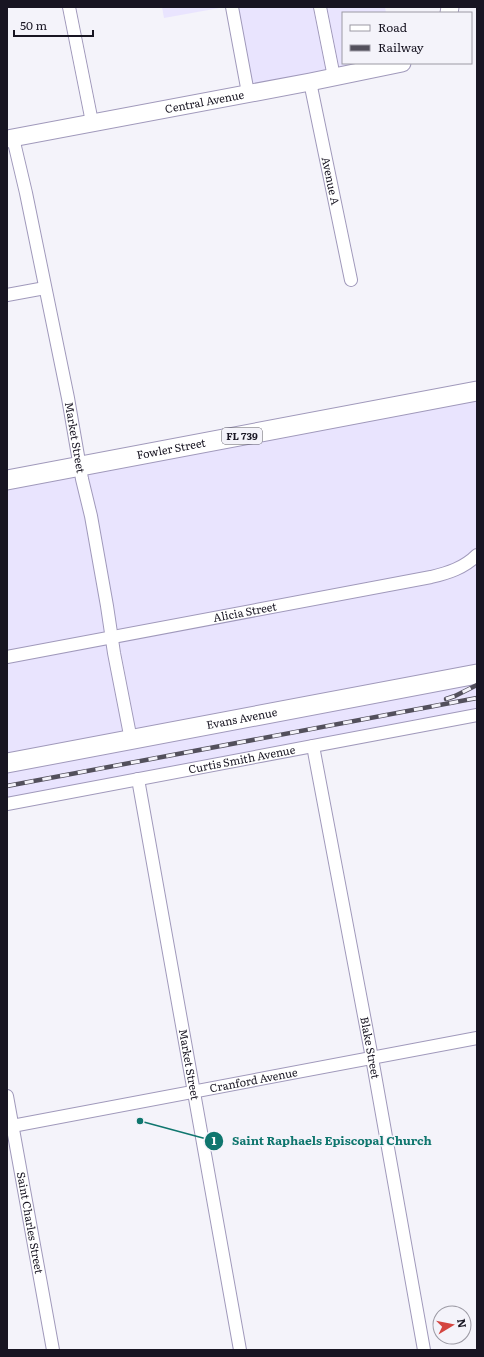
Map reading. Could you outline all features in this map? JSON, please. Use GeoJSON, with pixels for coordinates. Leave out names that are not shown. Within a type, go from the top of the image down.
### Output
{"type":"FeatureCollection","features":[{"type":"Feature","properties":{"kind":"main road","name":"Fowler Street"},"geometry":{"type":"LineString","coordinates":[[7,480],[477,391]]}},
{"type":"Feature","properties":{"kind":"main road","name":"Evans Avenue"},"geometry":{"type":"LineString","coordinates":[[7,763],[477,674]]}},
{"type":"Feature","properties":{"kind":"street"},"geometry":{"type":"LineString","coordinates":[[69,7],[92,122]]}},
{"type":"Feature","properties":{"kind":"street"},"geometry":{"type":"LineString","coordinates":[[232,7],[248,93]]}},
{"type":"Feature","properties":{"kind":"street"},"geometry":{"type":"LineString","coordinates":[[320,7],[334,77]]}},
{"type":"Feature","properties":{"kind":"street","name":"Central Avenue"},"geometry":{"type":"LineString","coordinates":[[10,138],[310,82],[397,64]]}},
{"type":"Feature","properties":{"kind":"street","name":"Avenue A"},"geometry":{"type":"LineString","coordinates":[[310,82],[351,280]]}},
{"type":"Feature","properties":{"kind":"street","name":"Market Street"},"geometry":{"type":"LineString","coordinates":[[10,138],[26,193],[68,398],[131,740]]}},
{"type":"Feature","properties":{"kind":"street"},"geometry":{"type":"LineString","coordinates":[[7,295],[45,288]]}},
{"type":"Feature","properties":{"kind":"street","name":"Alicia Street"},"geometry":{"type":"LineString","coordinates":[[7,658],[431,577],[449,573],[462,567],[477,555]]}},
{"type":"Feature","properties":{"kind":"street","name":"Curtis Smith Avenue"},"geometry":{"type":"LineString","coordinates":[[7,804],[477,715]]}},
{"type":"Feature","properties":{"kind":"street","name":"Blake Street"},"geometry":{"type":"LineString","coordinates":[[313,746],[372,1058],[424,1350]]}},
{"type":"Feature","properties":{"kind":"street","name":"Market Street"},"geometry":{"type":"LineString","coordinates":[[138,779],[240,1350]]}},
{"type":"Feature","properties":{"kind":"street","name":"Cranford Avenue"},"geometry":{"type":"LineString","coordinates":[[10,1126],[477,1038]]}},
{"type":"Feature","properties":{"kind":"street","name":"Saint Charles Street"},"geometry":{"type":"LineString","coordinates":[[7,1096],[10,1126],[52,1350]]}},
{"type":"Feature","properties":{"kind":"shaded area"},"geometry":{"type":"Polygon","coordinates":[[[162,7],[225,7],[164,18],[162,7]]]}},
{"type":"Feature","properties":{"kind":"shaded area"},"geometry":{"type":"Polygon","coordinates":[[[238,7],[313,7],[327,73],[253,86],[238,7]]]}},
{"type":"Feature","properties":{"kind":"shaded area"},"geometry":{"type":"Polygon","coordinates":[[[326,7],[385,7],[386,12],[342,12],[342,64],[371,64],[339,70],[326,7]]]}},
{"type":"Feature","properties":{"kind":"shaded area"},"geometry":{"type":"Polygon","coordinates":[[[477,397],[477,547],[459,562],[447,568],[117,630],[97,515],[87,471],[477,397]]]}},
{"type":"Feature","properties":{"kind":"shaded area"},"geometry":{"type":"Polygon","coordinates":[[[75,474],[85,517],[105,633],[7,652],[7,486],[75,474]]]}},
{"type":"Feature","properties":{"kind":"shaded area"},"geometry":{"type":"Polygon","coordinates":[[[477,563],[477,668],[136,733],[119,641],[432,583],[450,579],[465,572],[477,563]]]}},
{"type":"Feature","properties":{"kind":"shaded area"},"geometry":{"type":"Polygon","coordinates":[[[107,643],[124,736],[7,757],[7,663],[107,643]]]}},
{"type":"Feature","properties":{"kind":"shaded area"},"geometry":{"type":"Polygon","coordinates":[[[477,680],[477,716],[7,806],[7,769],[477,680]]]}},
{"type":"Feature","properties":{"kind":"railway"},"geometry":{"type":"LineString","coordinates":[[446,699],[477,685]]}},
{"type":"Feature","properties":{"kind":"railway"},"geometry":{"type":"LineString","coordinates":[[7,786],[477,698]]}},
{"type":"Feature","properties":{"kind":"place","name":"Saint Raphaels Episcopal Church"},"geometry":{"type":"Point","coordinates":[140,1121]}}]}
